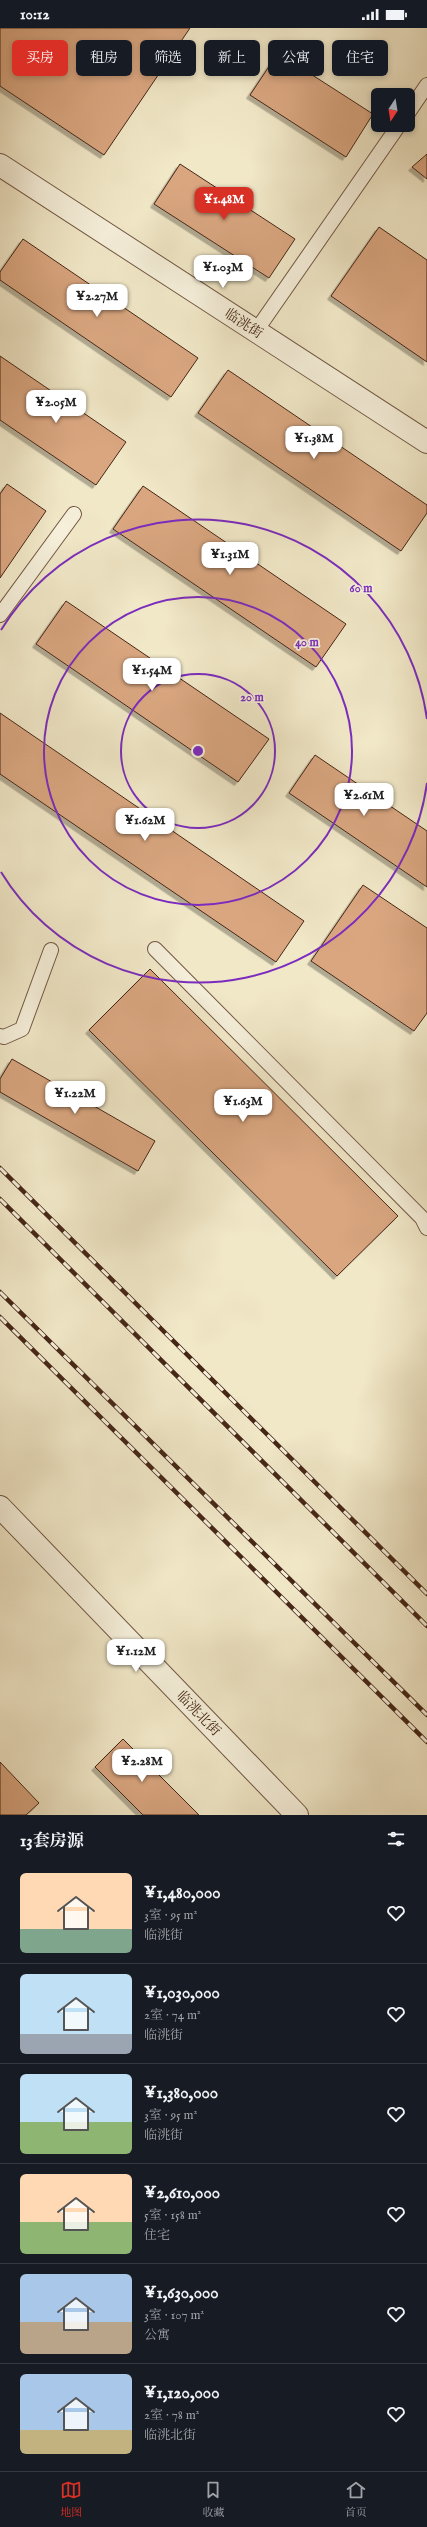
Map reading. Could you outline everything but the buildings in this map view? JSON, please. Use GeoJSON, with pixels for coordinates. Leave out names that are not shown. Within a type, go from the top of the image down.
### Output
{"type":"FeatureCollection","features":[{"type":"Feature","properties":{"kind":"street","name":"临洮街"},"geometry":{"type":"LineString","coordinates":[[0,165],[427,442]]}},
{"type":"Feature","properties":{"kind":"street","name":"临洮北街"},"geometry":{"type":"LineString","coordinates":[[0,1507],[297,1815]]}},
{"type":"Feature","properties":{"kind":"lane"},"geometry":{"type":"LineString","coordinates":[[415,102],[427,85]]}},
{"type":"Feature","properties":{"kind":"lane"},"geometry":{"type":"LineString","coordinates":[[256,331],[394,132]]}},
{"type":"Feature","properties":{"kind":"lane"},"geometry":{"type":"LineString","coordinates":[[0,615],[74,514]]}},
{"type":"Feature","properties":{"kind":"lane"},"geometry":{"type":"LineString","coordinates":[[155,949],[422,1218],[427,1228]]}},
{"type":"Feature","properties":{"kind":"lane"},"geometry":{"type":"LineString","coordinates":[[0,1036],[4,1037],[22,1029],[51,950]]}},
{"type":"Feature","properties":{"kind":"railway"},"geometry":{"type":"LineString","coordinates":[[0,1168],[427,1594]]}},
{"type":"Feature","properties":{"kind":"railway"},"geometry":{"type":"LineString","coordinates":[[0,1199],[427,1626]]}},
{"type":"Feature","properties":{"kind":"railway"},"geometry":{"type":"LineString","coordinates":[[0,1292],[427,1715]]}},
{"type":"Feature","properties":{"kind":"railway"},"geometry":{"type":"LineString","coordinates":[[0,1317],[427,1742]]}}]}
